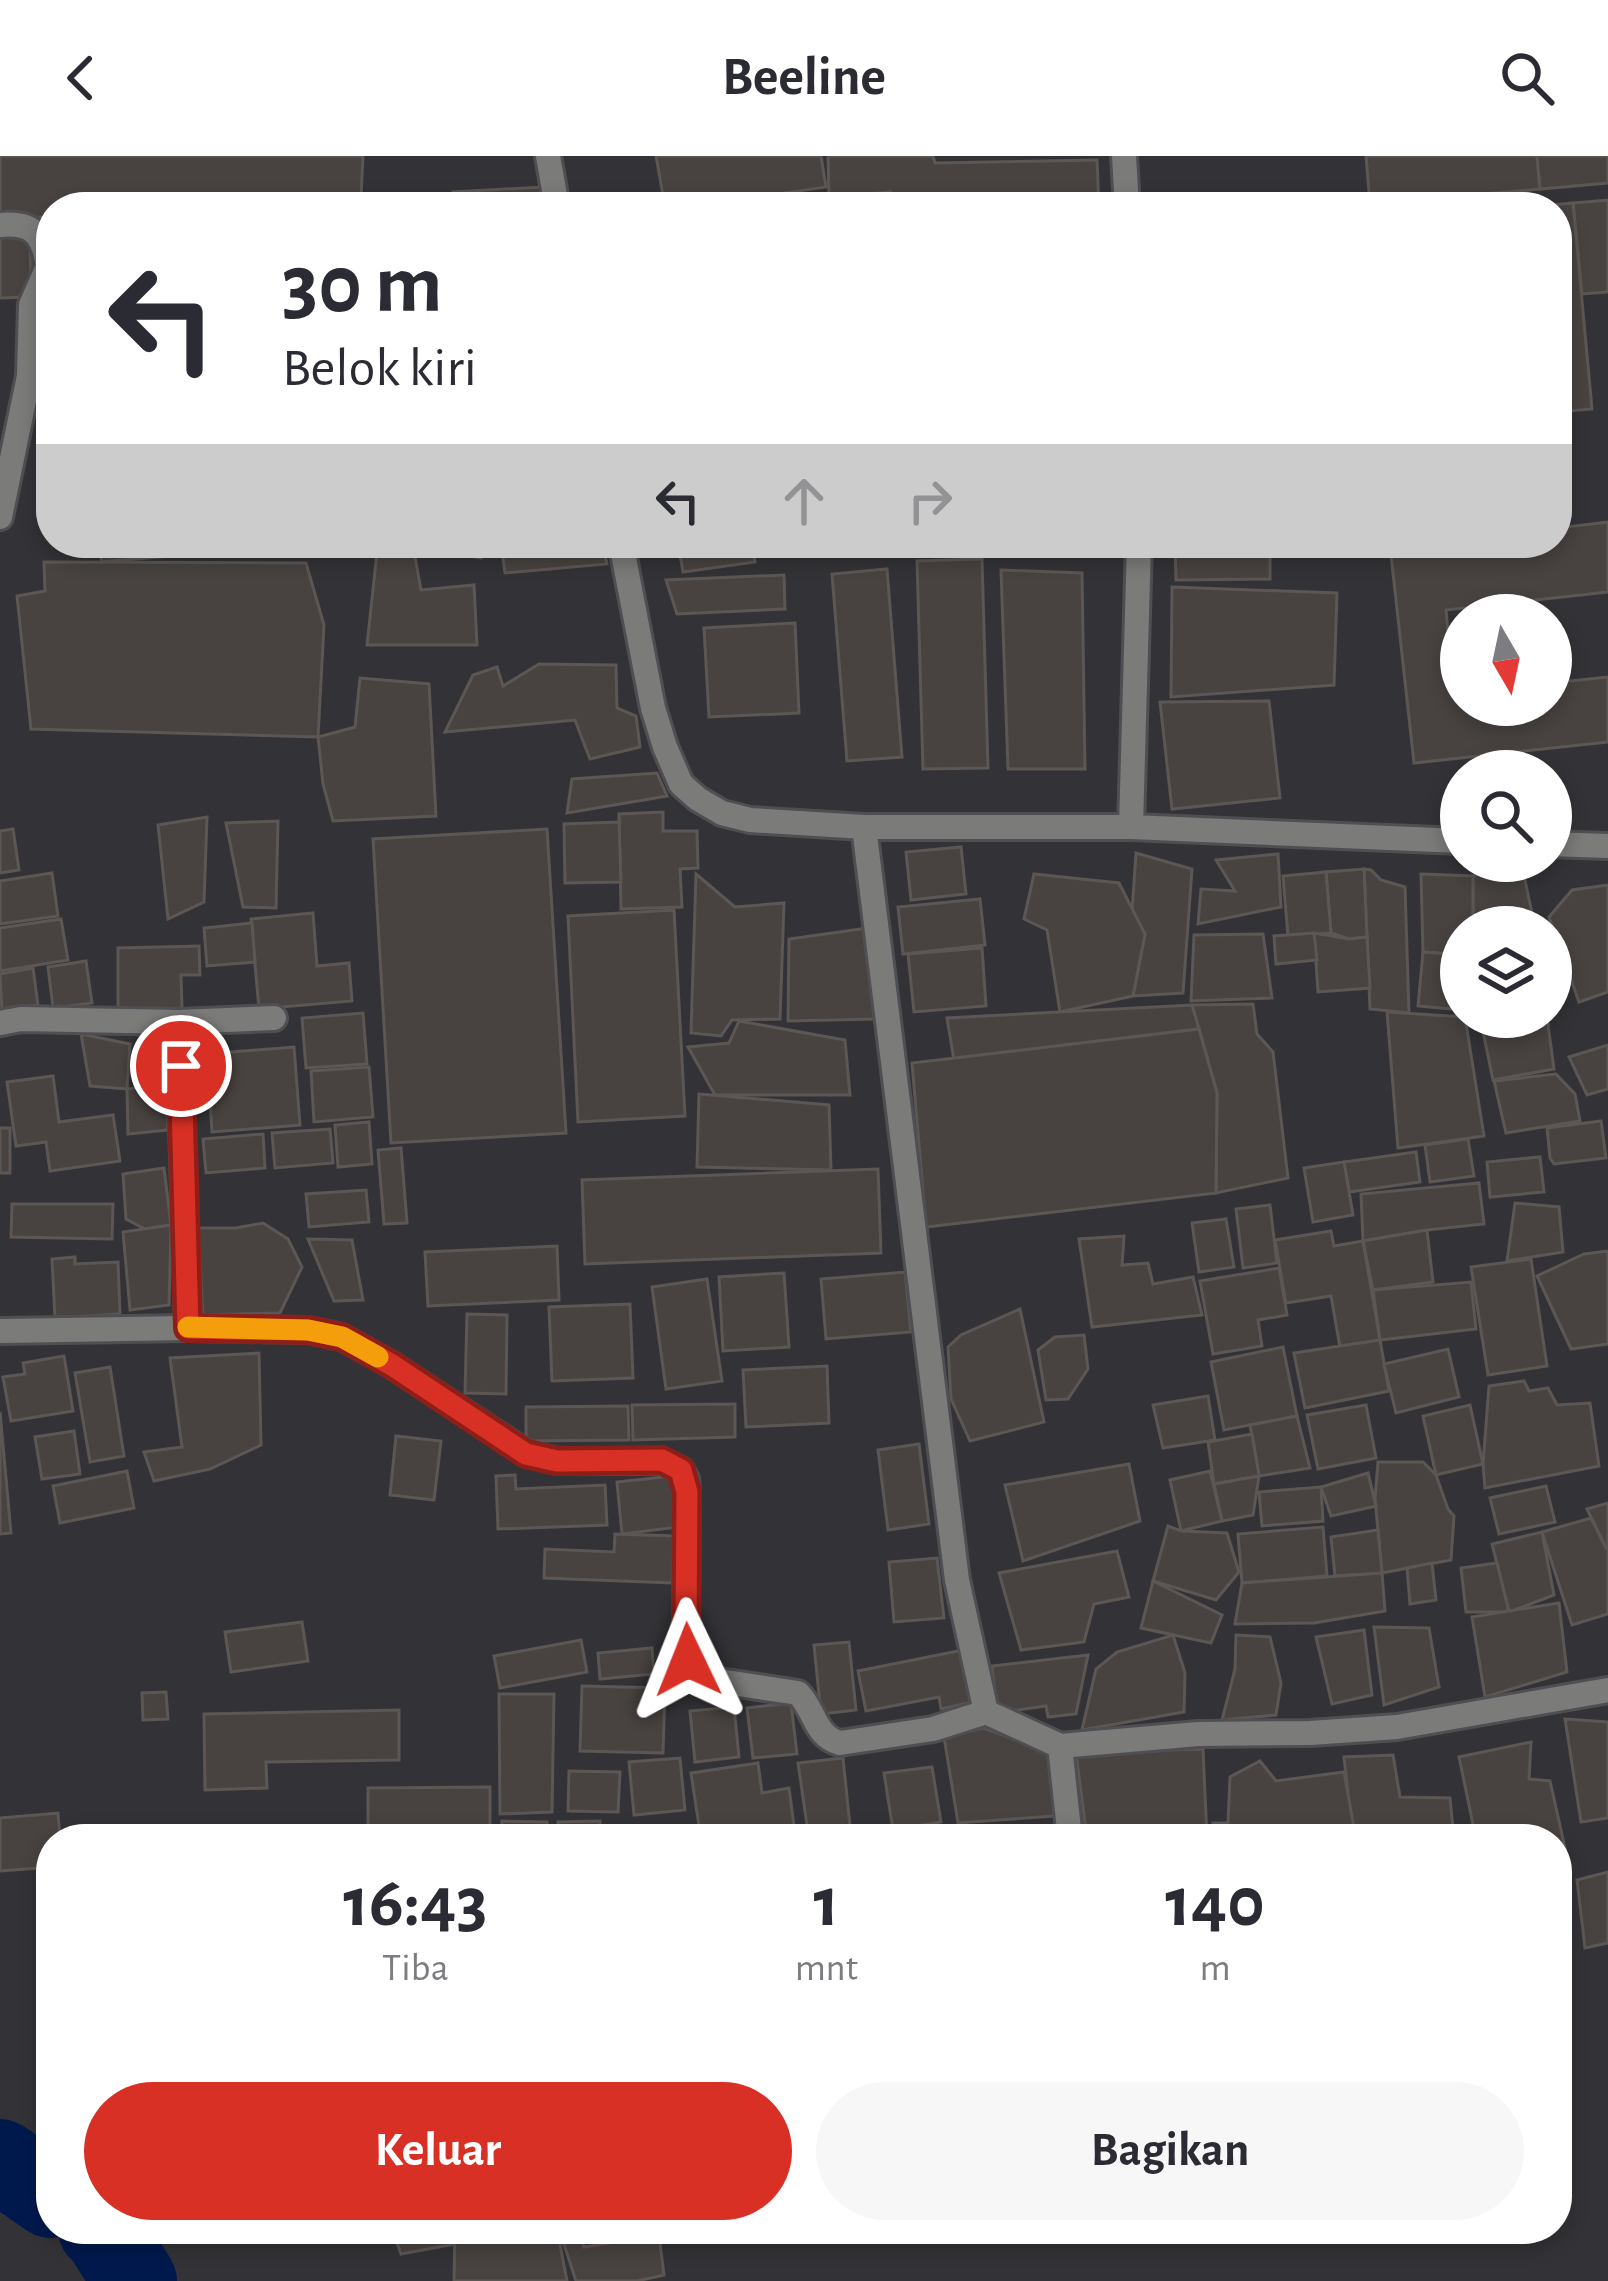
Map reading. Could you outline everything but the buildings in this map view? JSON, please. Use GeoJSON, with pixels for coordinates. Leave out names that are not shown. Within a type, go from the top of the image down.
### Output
{"type":"FeatureCollection","features":[{"type":"Feature","properties":{"kind":"street"},"geometry":{"type":"LineString","coordinates":[[548,156],[554,192]]}},
{"type":"Feature","properties":{"kind":"street"},"geometry":{"type":"LineString","coordinates":[[1124,156],[1126,192]]}},
{"type":"Feature","properties":{"kind":"street"},"geometry":{"type":"LineString","coordinates":[[0,225],[36,232]]}},
{"type":"Feature","properties":{"kind":"street"},"geometry":{"type":"LineString","coordinates":[[0,517],[28,376],[31,305],[36,295]]}},
{"type":"Feature","properties":{"kind":"street"},"geometry":{"type":"LineString","coordinates":[[624,558],[665,747],[681,784],[722,813],[751,820],[864,827],[1131,827],[1440,841]]}},
{"type":"Feature","properties":{"kind":"street"},"geometry":{"type":"LineString","coordinates":[[1131,827],[1139,558]]}},
{"type":"Feature","properties":{"kind":"street"},"geometry":{"type":"LineString","coordinates":[[864,827],[957,1580],[986,1712]]}},
{"type":"Feature","properties":{"kind":"street"},"geometry":{"type":"LineString","coordinates":[[1572,845],[1608,846]]}},
{"type":"Feature","properties":{"kind":"street"},"geometry":{"type":"LineString","coordinates":[[0,1023],[21,1019],[179,1022],[274,1018]]}},
{"type":"Feature","properties":{"kind":"street"},"geometry":{"type":"LineString","coordinates":[[179,1022],[188,1328]]}},
{"type":"Feature","properties":{"kind":"street"},"geometry":{"type":"LineString","coordinates":[[0,1331],[308,1330],[342,1337],[392,1365],[526,1454],[557,1461],[662,1460],[681,1470],[687,1492],[686,1633],[688,1660],[695,1672],[706,1678],[798,1693],[812,1710],[821,1734],[830,1741],[933,1729],[986,1712],[1060,1745],[1198,1734],[1310,1733],[1396,1727],[1608,1690]]}},
{"type":"Feature","properties":{"kind":"street"},"geometry":{"type":"LineString","coordinates":[[1060,1745],[1068,1824]]}},
{"type":"Feature","properties":{"kind":"waterway"},"geometry":{"type":"LineString","coordinates":[[0,2161],[36,2186]]}},
{"type":"Feature","properties":{"kind":"waterway"},"geometry":{"type":"LineString","coordinates":[[112,2244],[135,2281]]}},
{"type":"Feature","properties":{"kind":"slow traffic"},"geometry":{"type":"LineString","coordinates":[[188,1327],[308,1330],[342,1337],[378,1357]]}},
{"type":"Feature","properties":{"kind":"route"},"geometry":{"type":"LineString","coordinates":[[181,1066],[188,1328],[308,1330],[342,1337],[526,1454],[557,1461],[662,1460],[681,1470],[687,1492],[688,1660]]}}]}
